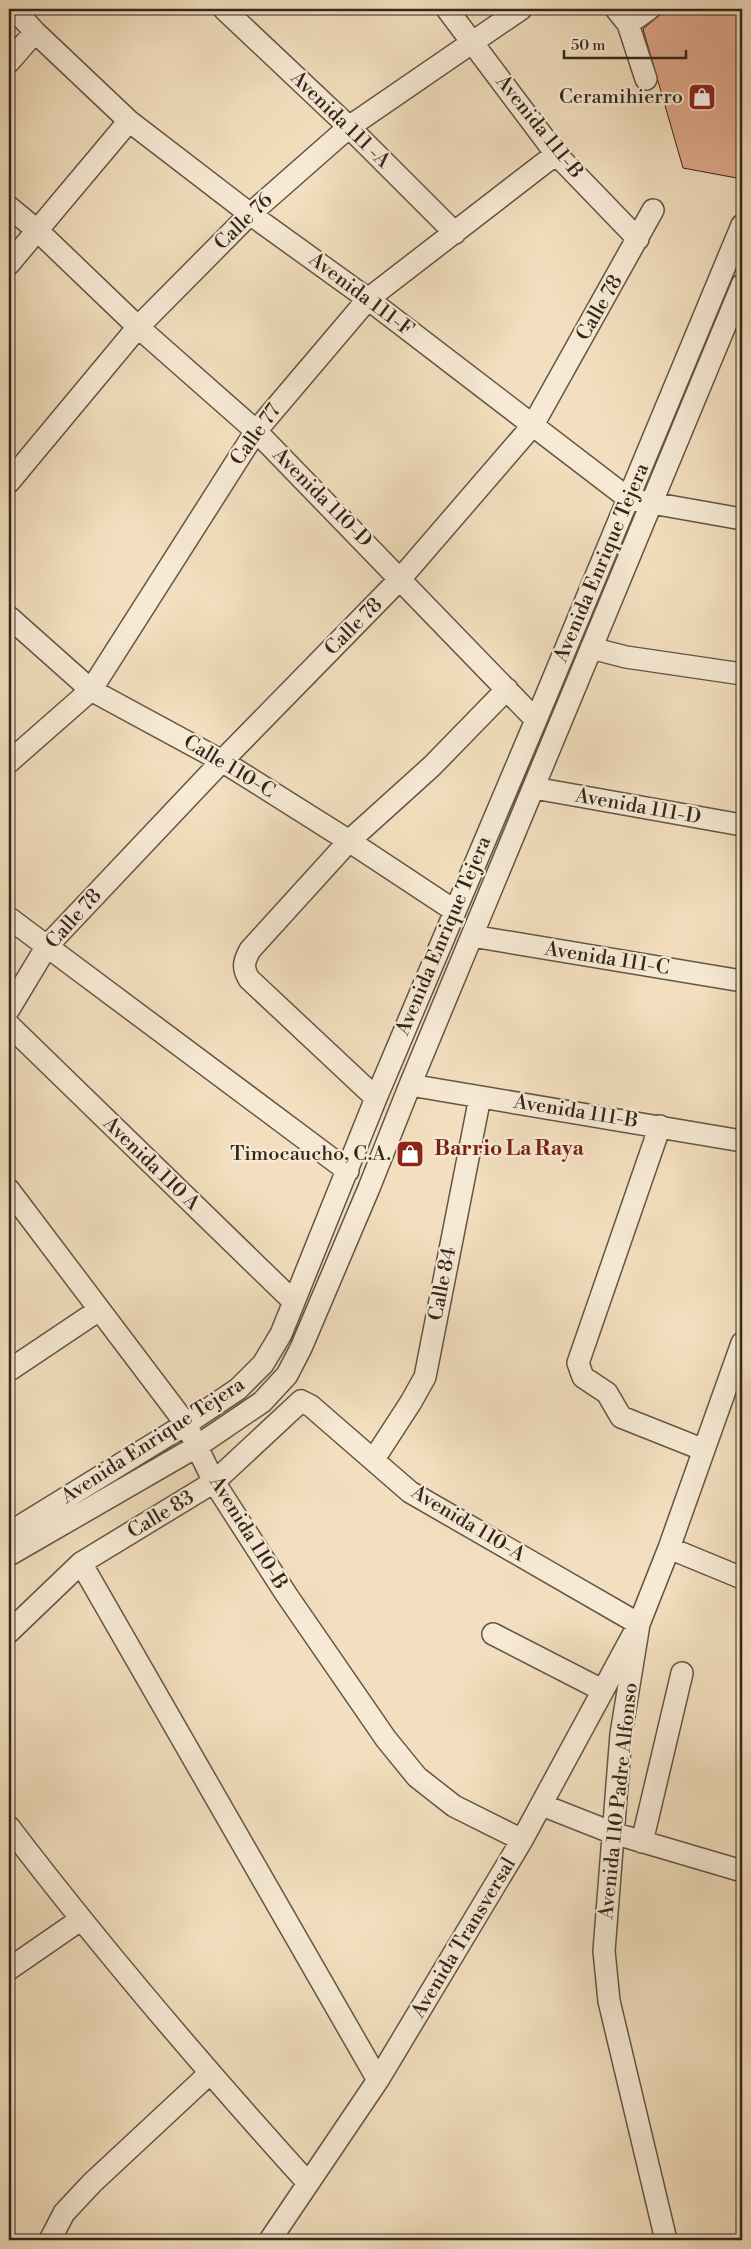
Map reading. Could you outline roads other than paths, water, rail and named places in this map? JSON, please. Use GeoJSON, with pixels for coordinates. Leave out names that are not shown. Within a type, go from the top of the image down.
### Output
{"type":"FeatureCollection","features":[{"type":"Feature","properties":{"kind":"street","name":"Avenida 111-F"},"geometry":{"type":"LineString","coordinates":[[14,9],[35,32],[129,121],[250,214],[368,299],[629,499]]}},
{"type":"Feature","properties":{"kind":"street","name":"Avenida 111 -A"},"geometry":{"type":"LineString","coordinates":[[224,9],[349,127],[455,233]]}},
{"type":"Feature","properties":{"kind":"street","name":"Avenida 111-B"},"geometry":{"type":"LineString","coordinates":[[447,9],[556,154],[638,239]]}},
{"type":"Feature","properties":{"kind":"street","name":"Calle 76"},"geometry":{"type":"LineString","coordinates":[[9,482],[138,327],[250,214],[349,127],[521,9]]}},
{"type":"Feature","properties":{"kind":"street"},"geometry":{"type":"LineString","coordinates":[[646,79],[622,16],[649,9]]}},
{"type":"Feature","properties":{"kind":"street"},"geometry":{"type":"LineString","coordinates":[[9,62],[35,32]]}},
{"type":"Feature","properties":{"kind":"street"},"geometry":{"type":"LineString","coordinates":[[9,264],[129,121]]}},
{"type":"Feature","properties":{"kind":"street","name":"Calle 77"},"geometry":{"type":"LineString","coordinates":[[9,762],[91,690],[256,431],[368,299],[556,154]]}},
{"type":"Feature","properties":{"kind":"street","name":"Avenida 110-D"},"geometry":{"type":"LineString","coordinates":[[9,208],[38,231],[138,327],[256,431],[401,578],[536,720]]}},
{"type":"Feature","properties":{"kind":"street","name":"Calle 78"},"geometry":{"type":"LineString","coordinates":[[9,1009],[47,946],[222,760],[401,578],[533,424],[653,210]]}},
{"type":"Feature","properties":{"kind":"street","name":"Avenida Enrique Tejera"},"geometry":{"type":"LineString","coordinates":[[11,1527],[186,1424],[238,1389],[263,1364],[281,1334],[376,1098],[629,499],[742,225]]}},
{"type":"Feature","properties":{"kind":"street","name":"Avenida Enrique Tejera"},"geometry":{"type":"LineString","coordinates":[[9,1555],[196,1447],[262,1402],[287,1375],[301,1348],[342,1252],[742,285]]}},
{"type":"Feature","properties":{"kind":"street"},"geometry":{"type":"LineString","coordinates":[[629,499],[742,518]]}},
{"type":"Feature","properties":{"kind":"street","name":"Calle 110-C"},"geometry":{"type":"LineString","coordinates":[[9,617],[91,690],[222,760],[455,911]]}},
{"type":"Feature","properties":{"kind":"street"},"geometry":{"type":"LineString","coordinates":[[591,648],[626,657],[742,674]]}},
{"type":"Feature","properties":{"kind":"street"},"geometry":{"type":"LineString","coordinates":[[376,1098],[249,979],[244,970],[244,960],[250,950],[349,841],[432,766],[507,690]]}},
{"type":"Feature","properties":{"kind":"street","name":"Avenida 111-D"},"geometry":{"type":"LineString","coordinates":[[534,788],[742,825]]}},
{"type":"Feature","properties":{"kind":"street"},"geometry":{"type":"LineString","coordinates":[[9,918],[348,1171]]}},
{"type":"Feature","properties":{"kind":"street","name":"Avenida 111-C"},"geometry":{"type":"LineString","coordinates":[[472,936],[742,981]]}},
{"type":"Feature","properties":{"kind":"street","name":"Avenida 110 A"},"geometry":{"type":"LineString","coordinates":[[9,1025],[294,1302]]}},
{"type":"Feature","properties":{"kind":"street","name":"Avenida 111-B"},"geometry":{"type":"LineString","coordinates":[[410,1085],[742,1141]]}},
{"type":"Feature","properties":{"kind":"street","name":"Calle 84"},"geometry":{"type":"LineString","coordinates":[[374,1459],[412,1402],[424,1377],[480,1097]]}},
{"type":"Feature","properties":{"kind":"street"},"geometry":{"type":"LineString","coordinates":[[660,1126],[578,1363],[584,1377],[607,1392],[622,1417],[704,1450]]}},
{"type":"Feature","properties":{"kind":"street","name":"Avenida 110-B"},"geometry":{"type":"LineString","coordinates":[[9,1190],[186,1424],[214,1482],[286,1594],[386,1739],[417,1777],[454,1806],[522,1840]]}},
{"type":"Feature","properties":{"kind":"street"},"geometry":{"type":"LineString","coordinates":[[11,1369],[99,1310]]}},
{"type":"Feature","properties":{"kind":"street","name":"Avenida 110 Padre Alfonso"},"geometry":{"type":"LineString","coordinates":[[666,2240],[609,2001],[604,1951],[621,1734],[640,1624],[742,1343]]}},
{"type":"Feature","properties":{"kind":"street","name":"Calle 83"},"geometry":{"type":"LineString","coordinates":[[9,1632],[81,1563],[214,1482],[296,1403],[301,1401],[311,1406]]}},
{"type":"Feature","properties":{"kind":"street","name":"Avenida 110-A"},"geometry":{"type":"LineString","coordinates":[[311,1406],[410,1492],[640,1624]]}},
{"type":"Feature","properties":{"kind":"street"},"geometry":{"type":"LineString","coordinates":[[669,1548],[742,1578]]}},
{"type":"Feature","properties":{"kind":"street"},"geometry":{"type":"LineString","coordinates":[[81,1563],[378,2080]]}},
{"type":"Feature","properties":{"kind":"street","name":"Avenida Transversal"},"geometry":{"type":"LineString","coordinates":[[270,2240],[378,2080],[522,1840],[602,1690],[640,1624]]}},
{"type":"Feature","properties":{"kind":"street"},"geometry":{"type":"LineString","coordinates":[[493,1634],[602,1690]]}},
{"type":"Feature","properties":{"kind":"street"},"geometry":{"type":"LineString","coordinates":[[642,1842],[682,1673]]}},
{"type":"Feature","properties":{"kind":"street"},"geometry":{"type":"LineString","coordinates":[[587,1721],[621,1734]]}},
{"type":"Feature","properties":{"kind":"street"},"geometry":{"type":"LineString","coordinates":[[542,1804],[642,1842],[742,1872]]}},
{"type":"Feature","properties":{"kind":"street"},"geometry":{"type":"LineString","coordinates":[[9,1826],[80,1920],[210,2074],[308,2183]]}},
{"type":"Feature","properties":{"kind":"street"},"geometry":{"type":"LineString","coordinates":[[9,1969],[80,1920]]}},
{"type":"Feature","properties":{"kind":"street"},"geometry":{"type":"LineString","coordinates":[[50,2240],[64,2213],[92,2183],[210,2074]]}},
{"type":"Feature","properties":{"kind":"place","name":"Ceramihierro"},"geometry":{"type":"Point","coordinates":[702,97]}},
{"type":"Feature","properties":{"kind":"place","name":"Timocaucho, C.A."},"geometry":{"type":"Point","coordinates":[410,1154]}},
{"type":"Feature","properties":{"kind":"district","name":"Barrio La Raya"},"geometry":{"type":"Point","coordinates":[509,1149]}}]}
